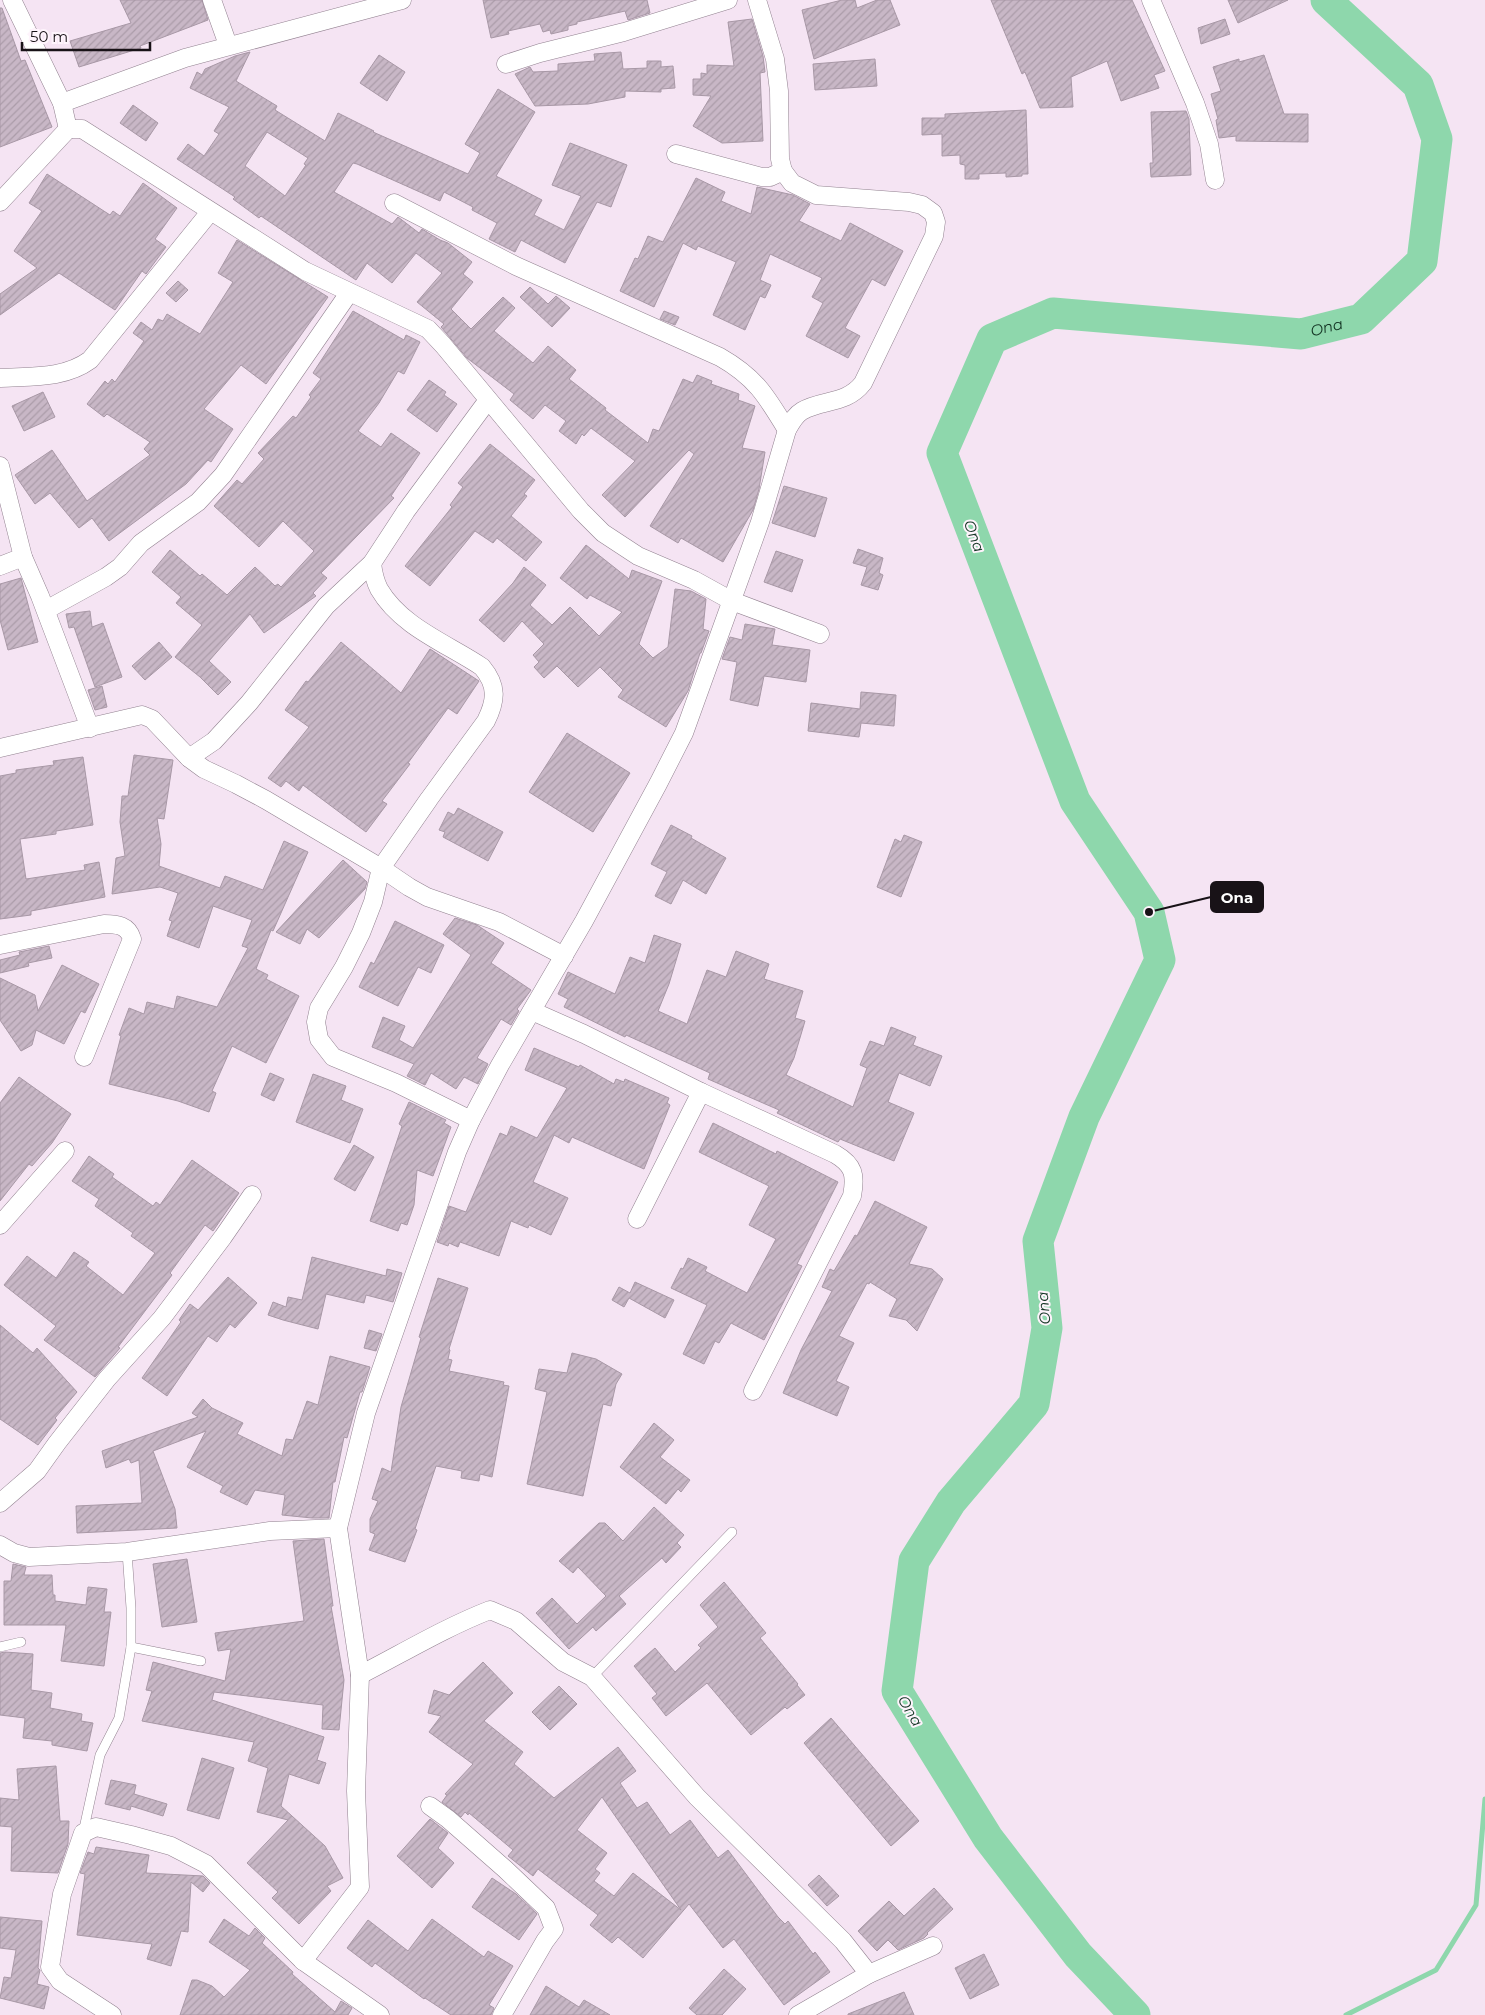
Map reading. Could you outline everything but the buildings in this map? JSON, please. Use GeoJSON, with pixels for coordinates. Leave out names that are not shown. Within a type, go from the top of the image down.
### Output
{"type":"FeatureCollection","features":[{"type":"Feature","properties":{"kind":"street"},"geometry":{"type":"LineString","coordinates":[[12,0],[62,103],[68,129]]}},
{"type":"Feature","properties":{"kind":"street"},"geometry":{"type":"LineString","coordinates":[[212,0],[228,45]]}},
{"type":"Feature","properties":{"kind":"street"},"geometry":{"type":"LineString","coordinates":[[62,103],[185,58],[402,0]]}},
{"type":"Feature","properties":{"kind":"street"},"geometry":{"type":"LineString","coordinates":[[506,64],[540,53],[624,32],[728,0]]}},
{"type":"Feature","properties":{"kind":"street"},"geometry":{"type":"LineString","coordinates":[[303,1961],[360,1887],[356,1791],[360,1675],[338,1528],[369,1404],[445,1183],[471,1120],[500,1065],[564,956],[684,733],[760,522],[787,430],[802,410],[857,392],[934,236],[936,222],[933,212],[922,205],[909,202],[816,195],[792,183],[783,171],[780,159],[779,91],[775,59],[757,0]]}},
{"type":"Feature","properties":{"kind":"street"},"geometry":{"type":"LineString","coordinates":[[1151,0],[1196,103],[1209,144],[1215,180]]}},
{"type":"Feature","properties":{"kind":"street"},"geometry":{"type":"LineString","coordinates":[[0,202],[68,129],[82,129],[305,271],[348,293],[428,329],[581,511],[602,533],[638,556],[694,580],[732,601],[820,634]]}},
{"type":"Feature","properties":{"kind":"street"},"geometry":{"type":"LineString","coordinates":[[676,154],[762,177],[770,177],[783,171]]}},
{"type":"Feature","properties":{"kind":"street"},"geometry":{"type":"LineString","coordinates":[[394,203],[516,266],[711,353],[739,368],[767,396],[787,430]]}},
{"type":"Feature","properties":{"kind":"street"},"geometry":{"type":"LineString","coordinates":[[0,378],[63,374],[78,368],[90,360],[210,212]]}},
{"type":"Feature","properties":{"kind":"street"},"geometry":{"type":"LineString","coordinates":[[46,610],[106,577],[120,567],[141,544],[198,502],[222,476],[348,293]]}},
{"type":"Feature","properties":{"kind":"street"},"geometry":{"type":"LineString","coordinates":[[189,758],[214,741],[249,703],[326,606],[372,563],[406,511],[488,400]]}},
{"type":"Feature","properties":{"kind":"street"},"geometry":{"type":"LineString","coordinates":[[0,466],[23,557],[46,610],[90,728]]}},
{"type":"Feature","properties":{"kind":"street"},"geometry":{"type":"LineString","coordinates":[[0,566],[23,557]]}},
{"type":"Feature","properties":{"kind":"street"},"geometry":{"type":"LineString","coordinates":[[372,563],[379,589],[395,609],[419,629],[482,667],[488,675],[494,697],[493,708],[486,722],[381,868],[373,902],[361,933],[344,967],[319,1008],[316,1022],[319,1039],[333,1057],[396,1083],[471,1120]]}},
{"type":"Feature","properties":{"kind":"street"},"geometry":{"type":"LineString","coordinates":[[0,748],[142,715],[152,719],[189,758],[204,769],[266,800],[381,868],[409,887],[428,897],[499,922],[564,956]]}},
{"type":"Feature","properties":{"kind":"street"},"geometry":{"type":"LineString","coordinates":[[0,945],[104,924],[119,924],[130,932],[132,939],[84,1057]]}},
{"type":"Feature","properties":{"kind":"street"},"geometry":{"type":"LineString","coordinates":[[532,1011],[584,1034],[701,1092],[846,1160],[852,1170],[854,1182],[852,1196],[753,1391]]}},
{"type":"Feature","properties":{"kind":"street"},"geometry":{"type":"LineString","coordinates":[[637,1218],[701,1092]]}},
{"type":"Feature","properties":{"kind":"street"},"geometry":{"type":"LineString","coordinates":[[0,1226],[65,1151]]}},
{"type":"Feature","properties":{"kind":"street"},"geometry":{"type":"LineString","coordinates":[[0,1504],[37,1471],[107,1379],[162,1318],[252,1194]]}},
{"type":"Feature","properties":{"kind":"street"},"geometry":{"type":"LineString","coordinates":[[0,1545],[14,1553],[29,1557],[126,1552],[270,1531],[338,1528]]}},
{"type":"Feature","properties":{"kind":"street"},"geometry":{"type":"LineString","coordinates":[[360,1675],[437,1635],[454,1624],[490,1610],[516,1621],[563,1662],[592,1677],[696,1797],[843,1941],[869,1974]]}},
{"type":"Feature","properties":{"kind":"street"},"geometry":{"type":"LineString","coordinates":[[430,1806],[505,1868],[546,1908],[554,1929],[502,2015]]}},
{"type":"Feature","properties":{"kind":"street"},"geometry":{"type":"LineString","coordinates":[[112,2015],[60,1981],[50,1967],[62,1894],[82,1833],[96,1827],[171,1846],[206,1864],[303,1961],[380,2015]]}},
{"type":"Feature","properties":{"kind":"street"},"geometry":{"type":"LineString","coordinates":[[798,2015],[869,1974],[933,1946]]}},
{"type":"Feature","properties":{"kind":"lane"},"geometry":{"type":"LineString","coordinates":[[592,1677],[732,1532]]}},
{"type":"Feature","properties":{"kind":"lane"},"geometry":{"type":"LineString","coordinates":[[82,1833],[100,1755],[119,1718],[131,1647],[131,1608],[126,1552]]}},
{"type":"Feature","properties":{"kind":"lane"},"geometry":{"type":"LineString","coordinates":[[0,1646],[21,1642]]}},
{"type":"Feature","properties":{"kind":"lane"},"geometry":{"type":"LineString","coordinates":[[131,1647],[200,1661]]}},
{"type":"Feature","properties":{"kind":"waterway","name":"Ona"},"geometry":{"type":"LineString","coordinates":[[1135,2015],[1078,1955],[988,1838],[897,1691],[914,1561],[951,1502],[1034,1404],[1047,1328],[1038,1241],[1084,1117],[1160,960],[1149,912],[1075,801],[942,453],[992,339],[1053,313],[1301,334],[1361,319],[1422,261],[1437,139],[1418,85],[1326,0]]}},
{"type":"Feature","properties":{"kind":"waterway"},"geometry":{"type":"LineString","coordinates":[[1346,2015],[1436,1970],[1476,1905],[1485,1799]]}},
{"type":"Feature","properties":{"kind":"place","name":"Ona"},"geometry":{"type":"Point","coordinates":[1149,912]}}]}
